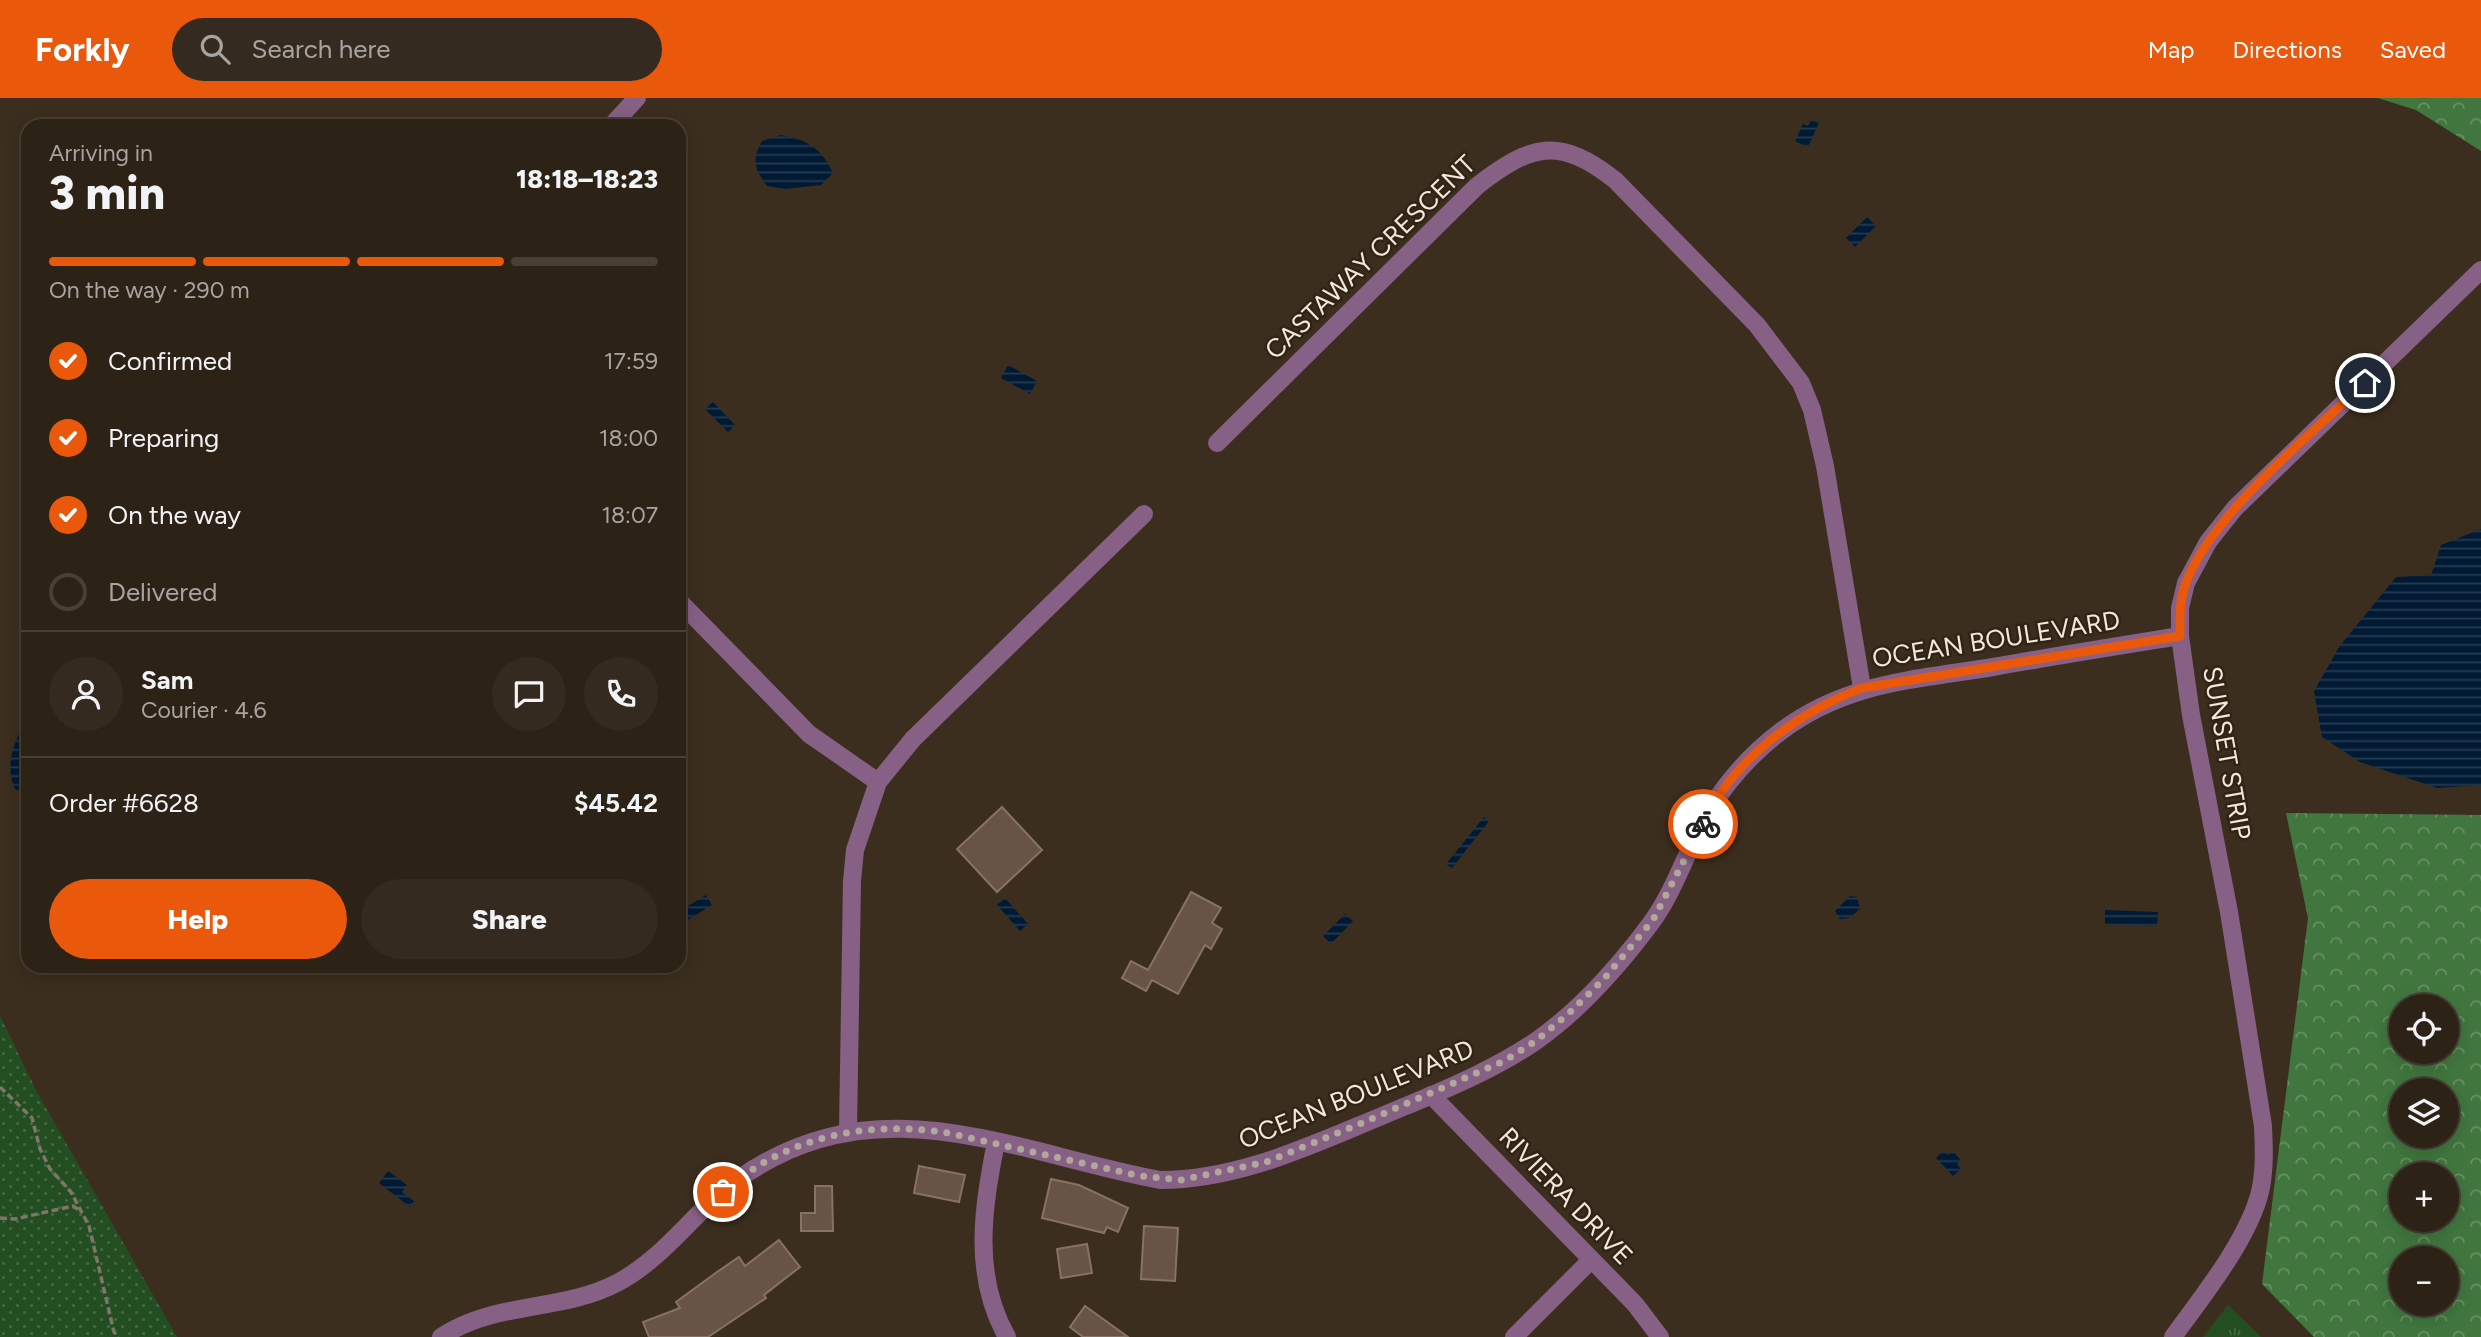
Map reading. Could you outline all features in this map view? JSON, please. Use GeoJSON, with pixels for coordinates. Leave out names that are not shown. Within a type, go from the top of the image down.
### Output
{"type":"FeatureCollection","features":[{"type":"Feature","properties":{"kind":"street"},"geometry":{"type":"LineString","coordinates":[[618,119],[637,98]]}},
{"type":"Feature","properties":{"kind":"street","name":"CASTAWAY CRESCENT"},"geometry":{"type":"LineString","coordinates":[[1217,443],[1477,186],[1510,161],[1538,151],[1566,152],[1592,162],[1615,180],[1757,325],[1801,383],[1812,410],[1825,466],[1862,688]]}},
{"type":"Feature","properties":{"kind":"street","name":"SUNSET STRIP"},"geometry":{"type":"LineString","coordinates":[[2172,1337],[2216,1280],[2247,1222],[2260,1193],[2264,1158],[2263,1126],[2229,912],[2191,715],[2180,636],[2179,608],[2186,583],[2221,525],[2481,270]]}},
{"type":"Feature","properties":{"kind":"street"},"geometry":{"type":"LineString","coordinates":[[848,1130],[852,881],[855,850],[878,782],[913,738],[1144,514]]}},
{"type":"Feature","properties":{"kind":"street"},"geometry":{"type":"LineString","coordinates":[[686,608],[809,734],[878,782]]}},
{"type":"Feature","properties":{"kind":"street","name":"OCEAN BOULEVARD"},"geometry":{"type":"LineString","coordinates":[[441,1337],[491,1314],[565,1301],[615,1284],[665,1250],[736,1181],[795,1148],[848,1130],[923,1129],[996,1142],[1140,1176],[1181,1180],[1266,1162],[1432,1095],[1504,1061],[1537,1040],[1604,979],[1653,920],[1707,814],[1735,776],[1779,733],[1837,698],[1862,688],[2180,636]]}},
{"type":"Feature","properties":{"kind":"street","name":"RIVIERA DRIVE"},"geometry":{"type":"LineString","coordinates":[[1432,1095],[1635,1304],[1660,1337]]}},
{"type":"Feature","properties":{"kind":"street"},"geometry":{"type":"LineString","coordinates":[[996,1142],[982,1220],[983,1247],[992,1300],[1007,1337]]}},
{"type":"Feature","properties":{"kind":"street"},"geometry":{"type":"LineString","coordinates":[[1514,1337],[1591,1260]]}},
{"type":"Feature","properties":{"kind":"path"},"geometry":{"type":"LineString","coordinates":[[0,1087],[32,1118],[40,1149],[50,1169],[71,1192],[81,1211],[96,1250],[106,1304],[118,1337]]}},
{"type":"Feature","properties":{"kind":"path"},"geometry":{"type":"LineString","coordinates":[[0,1217],[15,1219],[74,1206],[81,1211]]}},
{"type":"Feature","properties":{"kind":"green space"},"geometry":{"type":"Polygon","coordinates":[[[2378,98],[2481,98],[2481,151],[2416,110],[2378,98]]]}},
{"type":"Feature","properties":{"kind":"green space"},"geometry":{"type":"Polygon","coordinates":[[[2286,813],[2481,815],[2481,1337],[2314,1337],[2262,1284],[2308,918],[2286,813]]]}},
{"type":"Feature","properties":{"kind":"green space"},"geometry":{"type":"Polygon","coordinates":[[[0,1016],[38,1094],[177,1337],[0,1337],[0,1016]]]}},
{"type":"Feature","properties":{"kind":"green space"},"geometry":{"type":"Polygon","coordinates":[[[2228,1305],[2261,1337],[2203,1337],[2228,1305]]]}},
{"type":"Feature","properties":{"kind":"water"},"geometry":{"type":"Polygon","coordinates":[[[1811,120],[1819,123],[1808,147],[1795,141],[1803,124],[1808,126],[1811,120]]]}},
{"type":"Feature","properties":{"kind":"water"},"geometry":{"type":"Polygon","coordinates":[[[781,135],[813,146],[824,157],[833,173],[821,185],[785,189],[767,186],[757,169],[756,153],[762,141],[781,135]]]}},
{"type":"Feature","properties":{"kind":"water"},"geometry":{"type":"Polygon","coordinates":[[[1867,217],[1876,226],[1855,247],[1846,238],[1867,217]]]}},
{"type":"Feature","properties":{"kind":"water"},"geometry":{"type":"Polygon","coordinates":[[[1008,365],[1037,381],[1030,394],[1001,378],[1008,365]]]}},
{"type":"Feature","properties":{"kind":"water"},"geometry":{"type":"Polygon","coordinates":[[[713,402],[735,425],[728,432],[705,409],[713,402]]]}},
{"type":"Feature","properties":{"kind":"water"},"geometry":{"type":"Polygon","coordinates":[[[2481,529],[2481,785],[2437,788],[2360,762],[2322,737],[2314,691],[2339,647],[2396,577],[2431,575],[2441,545],[2481,529]]]}},
{"type":"Feature","properties":{"kind":"water"},"geometry":{"type":"Polygon","coordinates":[[[21,731],[21,791],[15,789],[10,771],[12,753],[21,731]]]}},
{"type":"Feature","properties":{"kind":"water"},"geometry":{"type":"Polygon","coordinates":[[[1484,817],[1489,821],[1452,868],[1446,864],[1484,817]]]}},
{"type":"Feature","properties":{"kind":"water"},"geometry":{"type":"Polygon","coordinates":[[[706,895],[712,905],[686,921],[686,907],[706,895]]]}},
{"type":"Feature","properties":{"kind":"water"},"geometry":{"type":"Polygon","coordinates":[[[1850,896],[1857,897],[1860,909],[1849,918],[1840,919],[1835,911],[1850,896]]]}},
{"type":"Feature","properties":{"kind":"water"},"geometry":{"type":"Polygon","coordinates":[[[1005,898],[1028,924],[1020,931],[997,905],[1005,898]]]}},
{"type":"Feature","properties":{"kind":"water"},"geometry":{"type":"Polygon","coordinates":[[[2105,910],[2158,912],[2157,926],[2105,924],[2105,910]]]}},
{"type":"Feature","properties":{"kind":"water"},"geometry":{"type":"Polygon","coordinates":[[[1345,914],[1353,921],[1331,944],[1323,936],[1345,914]]]}},
{"type":"Feature","properties":{"kind":"water"},"geometry":{"type":"Polygon","coordinates":[[[1943,1151],[1948,1155],[1952,1151],[1961,1160],[1957,1164],[1961,1169],[1953,1176],[1936,1158],[1943,1151]]]}},
{"type":"Feature","properties":{"kind":"water"},"geometry":{"type":"Polygon","coordinates":[[[388,1171],[407,1185],[402,1192],[414,1201],[410,1207],[379,1183],[388,1171]]]}},
{"type":"Feature","properties":{"kind":"building"},"geometry":{"type":"Polygon","coordinates":[[[1002,807],[1042,850],[997,892],[957,849],[1002,807]]]}},
{"type":"Feature","properties":{"kind":"building"},"geometry":{"type":"Polygon","coordinates":[[[1191,892],[1221,908],[1212,923],[1222,929],[1211,949],[1205,945],[1178,994],[1152,980],[1146,991],[1122,978],[1131,961],[1148,970],[1191,892]]]}},
{"type":"Feature","properties":{"kind":"building"},"geometry":{"type":"Polygon","coordinates":[[[919,1166],[965,1175],[959,1202],[914,1193],[919,1166]]]}},
{"type":"Feature","properties":{"kind":"building"},"geometry":{"type":"Polygon","coordinates":[[[1051,1179],[1079,1185],[1128,1208],[1118,1232],[1107,1227],[1104,1233],[1042,1218],[1051,1179]]]}},
{"type":"Feature","properties":{"kind":"building"},"geometry":{"type":"Polygon","coordinates":[[[815,1186],[832,1186],[833,1231],[801,1231],[801,1213],[815,1213],[815,1186]]]}},
{"type":"Feature","properties":{"kind":"building"},"geometry":{"type":"Polygon","coordinates":[[[1144,1226],[1178,1228],[1175,1281],[1141,1279],[1144,1226]]]}},
{"type":"Feature","properties":{"kind":"building"},"geometry":{"type":"Polygon","coordinates":[[[779,1240],[800,1267],[764,1295],[766,1298],[708,1337],[649,1337],[643,1322],[680,1308],[676,1302],[717,1272],[739,1257],[745,1266],[779,1240]]]}},
{"type":"Feature","properties":{"kind":"building"},"geometry":{"type":"Polygon","coordinates":[[[1087,1244],[1092,1273],[1061,1278],[1057,1249],[1087,1244]]]}},
{"type":"Feature","properties":{"kind":"building"},"geometry":{"type":"Polygon","coordinates":[[[1085,1306],[1128,1337],[1083,1337],[1070,1327],[1085,1306]]]}},
{"type":"Feature","properties":{"kind":"way so far"},"geometry":{"type":"LineString","coordinates":[[723,1192],[766,1162],[795,1148],[848,1130],[870,1128],[894,1127],[948,1133],[1160,1180],[1208,1176],[1266,1162],[1451,1087],[1504,1061],[1537,1040],[1568,1014],[1631,949],[1653,920],[1703,824]]}},
{"type":"Feature","properties":{"kind":"route"},"geometry":{"type":"LineString","coordinates":[[1703,824],[1727,785],[1779,733],[1809,713],[1862,688],[2180,636],[2179,608],[2186,583],[2208,542],[2235,508],[2365,383]]}}]}
